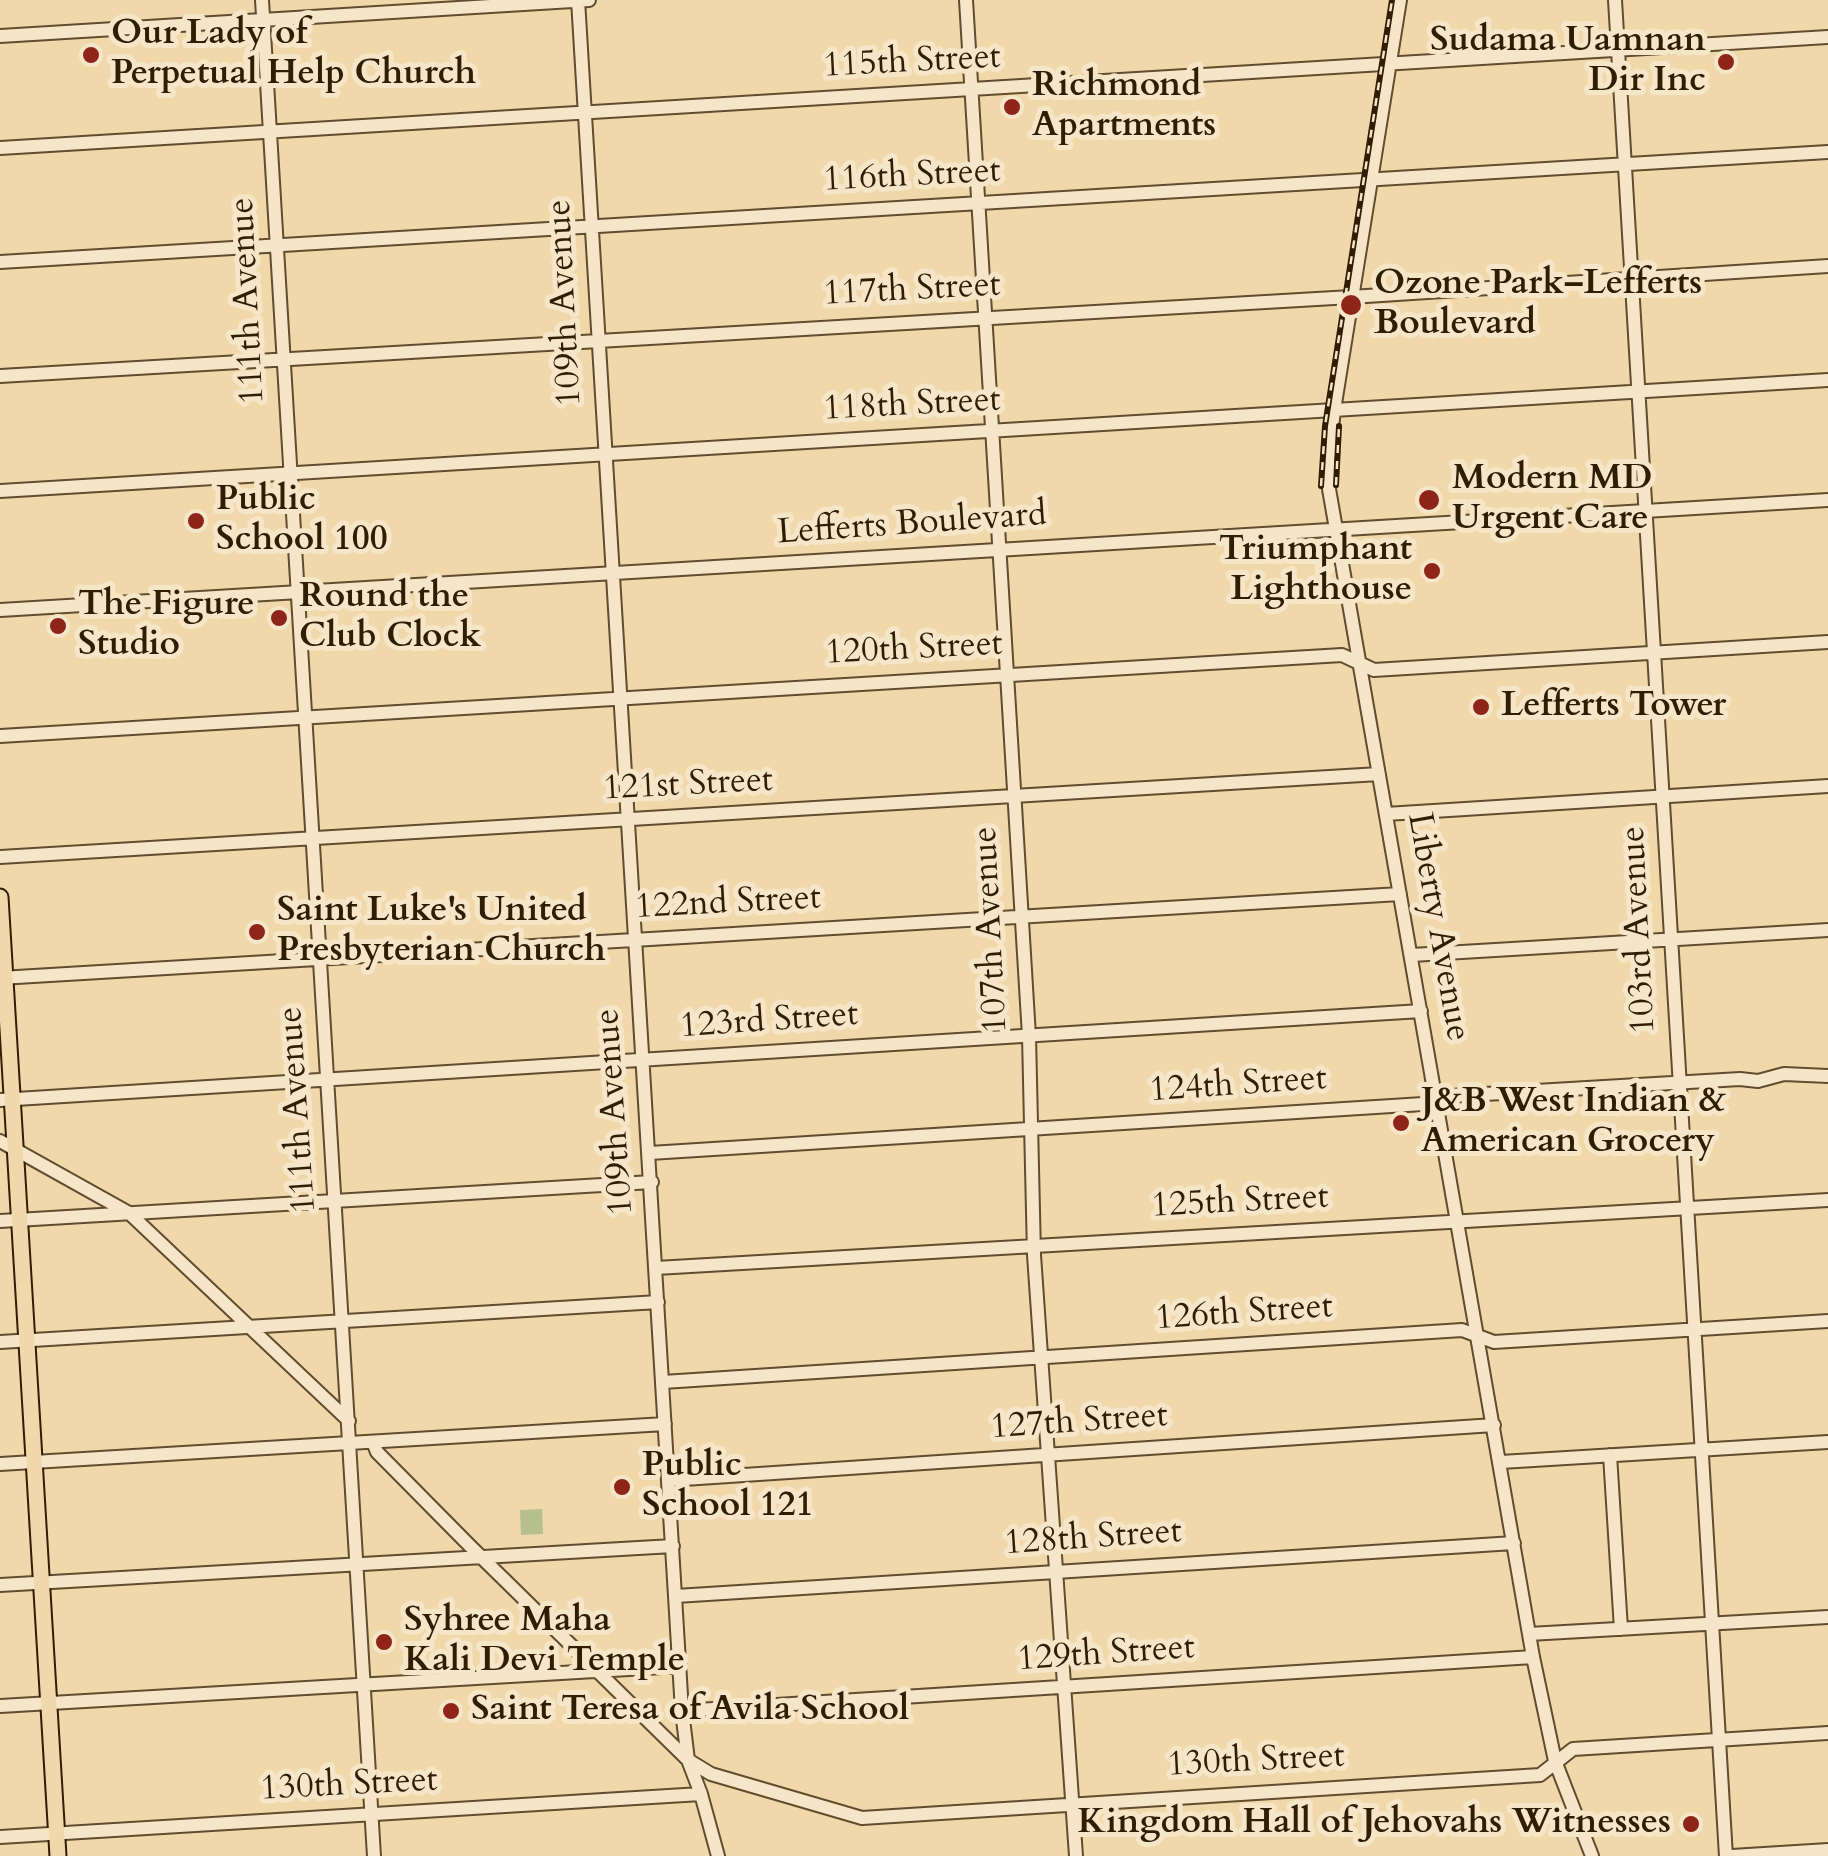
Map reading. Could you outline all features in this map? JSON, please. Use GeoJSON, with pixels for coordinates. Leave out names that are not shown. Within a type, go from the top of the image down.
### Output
{"type":"FeatureCollection","features":[{"type":"Feature","properties":{"kind":"main road"},"geometry":{"type":"LineString","coordinates":[[0,897],[8,1145],[20,1220],[58,1856]]}},
{"type":"Feature","properties":{"kind":"street","name":"111th Avenue"},"geometry":{"type":"LineString","coordinates":[[262,0],[374,1856]]}},
{"type":"Feature","properties":{"kind":"street","name":"109th Avenue"},"geometry":{"type":"LineString","coordinates":[[578,0],[682,1712],[688,1760],[718,1856]]}},
{"type":"Feature","properties":{"kind":"street"},"geometry":{"type":"LineString","coordinates":[[0,36],[589,0]]}},
{"type":"Feature","properties":{"kind":"street","name":"107th Avenue"},"geometry":{"type":"LineString","coordinates":[[966,0],[1029,1036],[1029,1129],[1040,1356],[1076,1856]]}},
{"type":"Feature","properties":{"kind":"street","name":"Liberty Avenue"},"geometry":{"type":"LineString","coordinates":[[1400,0],[1328,463],[1359,662],[1533,1657],[1555,1760],[1592,1856]]}},
{"type":"Feature","properties":{"kind":"street","name":"103rd Avenue"},"geometry":{"type":"LineString","coordinates":[[1615,0],[1729,1856]]}},
{"type":"Feature","properties":{"kind":"street","name":"115th Street"},"geometry":{"type":"LineString","coordinates":[[0,148],[1828,38]]}},
{"type":"Feature","properties":{"kind":"street","name":"116th Street"},"geometry":{"type":"LineString","coordinates":[[0,262],[1828,152]]}},
{"type":"Feature","properties":{"kind":"street","name":"117th Street"},"geometry":{"type":"LineString","coordinates":[[0,376],[1828,266]]}},
{"type":"Feature","properties":{"kind":"street","name":"118th Street"},"geometry":{"type":"LineString","coordinates":[[0,491],[1828,380]]}},
{"type":"Feature","properties":{"kind":"street","name":"Lefferts Boulevard"},"geometry":{"type":"LineString","coordinates":[[0,610],[1828,500]]}},
{"type":"Feature","properties":{"kind":"street","name":"120th Street"},"geometry":{"type":"LineString","coordinates":[[0,736],[1342,654],[1374,670],[1828,642]]}},
{"type":"Feature","properties":{"kind":"street","name":"121st Street"},"geometry":{"type":"LineString","coordinates":[[0,857],[1379,774]]}},
{"type":"Feature","properties":{"kind":"street"},"geometry":{"type":"LineString","coordinates":[[1386,814],[1828,786]]}},
{"type":"Feature","properties":{"kind":"street","name":"122nd Street"},"geometry":{"type":"LineString","coordinates":[[2,978],[1400,894]]}},
{"type":"Feature","properties":{"kind":"street"},"geometry":{"type":"LineString","coordinates":[[1412,955],[1828,930]]}},
{"type":"Feature","properties":{"kind":"street","name":"123rd Street"},"geometry":{"type":"LineString","coordinates":[[6,1100],[1421,1011]]}},
{"type":"Feature","properties":{"kind":"street","name":"124th Street"},"geometry":{"type":"LineString","coordinates":[[650,1152],[1424,1104],[1451,1096],[1758,1081],[1784,1074],[1828,1076]]}},
{"type":"Feature","properties":{"kind":"street"},"geometry":{"type":"LineString","coordinates":[[8,1145],[129,1212],[349,1420]]}},
{"type":"Feature","properties":{"kind":"street"},"geometry":{"type":"LineString","coordinates":[[0,1221],[652,1182]]}},
{"type":"Feature","properties":{"kind":"street","name":"125th Street"},"geometry":{"type":"LineString","coordinates":[[656,1268],[1828,1200]]}},
{"type":"Feature","properties":{"kind":"street"},"geometry":{"type":"LineString","coordinates":[[0,1342],[658,1302]]}},
{"type":"Feature","properties":{"kind":"street","name":"126th Street"},"geometry":{"type":"LineString","coordinates":[[663,1382],[1462,1330],[1494,1342],[1828,1321]]}},
{"type":"Feature","properties":{"kind":"street"},"geometry":{"type":"LineString","coordinates":[[0,1464],[665,1424]]}},
{"type":"Feature","properties":{"kind":"street","name":"127th Street"},"geometry":{"type":"LineString","coordinates":[[668,1480],[1494,1424]]}},
{"type":"Feature","properties":{"kind":"street"},"geometry":{"type":"LineString","coordinates":[[373,1442],[377,1452],[688,1760]]}},
{"type":"Feature","properties":{"kind":"street"},"geometry":{"type":"LineString","coordinates":[[1501,1462],[1828,1442]]}},
{"type":"Feature","properties":{"kind":"street"},"geometry":{"type":"LineString","coordinates":[[1610,1455],[1621,1629]]}},
{"type":"Feature","properties":{"kind":"street","name":"128th Street"},"geometry":{"type":"LineString","coordinates":[[676,1596],[1514,1543]]}},
{"type":"Feature","properties":{"kind":"street"},"geometry":{"type":"LineString","coordinates":[[0,1585],[673,1546]]}},
{"type":"Feature","properties":{"kind":"street"},"geometry":{"type":"LineString","coordinates":[[1529,1634],[1828,1616]]}},
{"type":"Feature","properties":{"kind":"street","name":"129th Street"},"geometry":{"type":"LineString","coordinates":[[682,1712],[1533,1657]]}},
{"type":"Feature","properties":{"kind":"street"},"geometry":{"type":"LineString","coordinates":[[0,1706],[680,1666]]}},
{"type":"Feature","properties":{"kind":"street","name":"130th Street"},"geometry":{"type":"LineString","coordinates":[[688,1760],[711,1774],[862,1818],[1540,1775],[1573,1748],[1828,1733]]}},
{"type":"Feature","properties":{"kind":"street","name":"130th Street"},"geometry":{"type":"LineString","coordinates":[[0,1836],[701,1794]]}},
{"type":"Feature","properties":{"kind":"street"},"geometry":{"type":"LineString","coordinates":[[1729,1856],[1828,1850]]}},
{"type":"Feature","properties":{"kind":"green space"},"geometry":{"type":"Polygon","coordinates":[[[542,1509],[543,1534],[521,1535],[520,1510],[542,1509]]]}},
{"type":"Feature","properties":{"kind":"railway"},"geometry":{"type":"LineString","coordinates":[[1321,486],[1325,426],[1392,0]]}},
{"type":"Feature","properties":{"kind":"railway"},"geometry":{"type":"LineString","coordinates":[[1336,485],[1339,426]]}},
{"type":"Feature","properties":{"kind":"place","name":"Our Lady of Perpetual Help Church"},"geometry":{"type":"Point","coordinates":[91,55]}},
{"type":"Feature","properties":{"kind":"place","name":"Sudama Uamnan Dir Inc"},"geometry":{"type":"Point","coordinates":[1726,62]}},
{"type":"Feature","properties":{"kind":"place","name":"Richmond Apartments"},"geometry":{"type":"Point","coordinates":[1012,107]}},
{"type":"Feature","properties":{"kind":"place","name":"Ozone Park–Lefferts Boulevard"},"geometry":{"type":"Point","coordinates":[1351,305]}},
{"type":"Feature","properties":{"kind":"place","name":"Modern MD Urgent Care"},"geometry":{"type":"Point","coordinates":[1429,500]}},
{"type":"Feature","properties":{"kind":"place","name":"Public School 100"},"geometry":{"type":"Point","coordinates":[196,521]}},
{"type":"Feature","properties":{"kind":"place","name":"Triumphant Lighthouse"},"geometry":{"type":"Point","coordinates":[1432,571]}},
{"type":"Feature","properties":{"kind":"place","name":"Round the Club Clock"},"geometry":{"type":"Point","coordinates":[279,618]}},
{"type":"Feature","properties":{"kind":"place","name":"The Figure Studio"},"geometry":{"type":"Point","coordinates":[58,626]}},
{"type":"Feature","properties":{"kind":"place","name":"Lefferts Tower"},"geometry":{"type":"Point","coordinates":[1481,707]}},
{"type":"Feature","properties":{"kind":"place","name":"Saint Luke's United Presbyterian Church"},"geometry":{"type":"Point","coordinates":[257,932]}},
{"type":"Feature","properties":{"kind":"place","name":"J&B West Indian & American Grocery"},"geometry":{"type":"Point","coordinates":[1401,1123]}},
{"type":"Feature","properties":{"kind":"place","name":"Public School 121"},"geometry":{"type":"Point","coordinates":[622,1487]}},
{"type":"Feature","properties":{"kind":"place","name":"Syhree Maha Kali Devi Temple"},"geometry":{"type":"Point","coordinates":[384,1642]}},
{"type":"Feature","properties":{"kind":"place","name":"Saint Teresa of Avila School"},"geometry":{"type":"Point","coordinates":[451,1711]}},
{"type":"Feature","properties":{"kind":"place","name":"Kingdom Hall of Jehovahs Witnesses"},"geometry":{"type":"Point","coordinates":[1691,1824]}}]}
